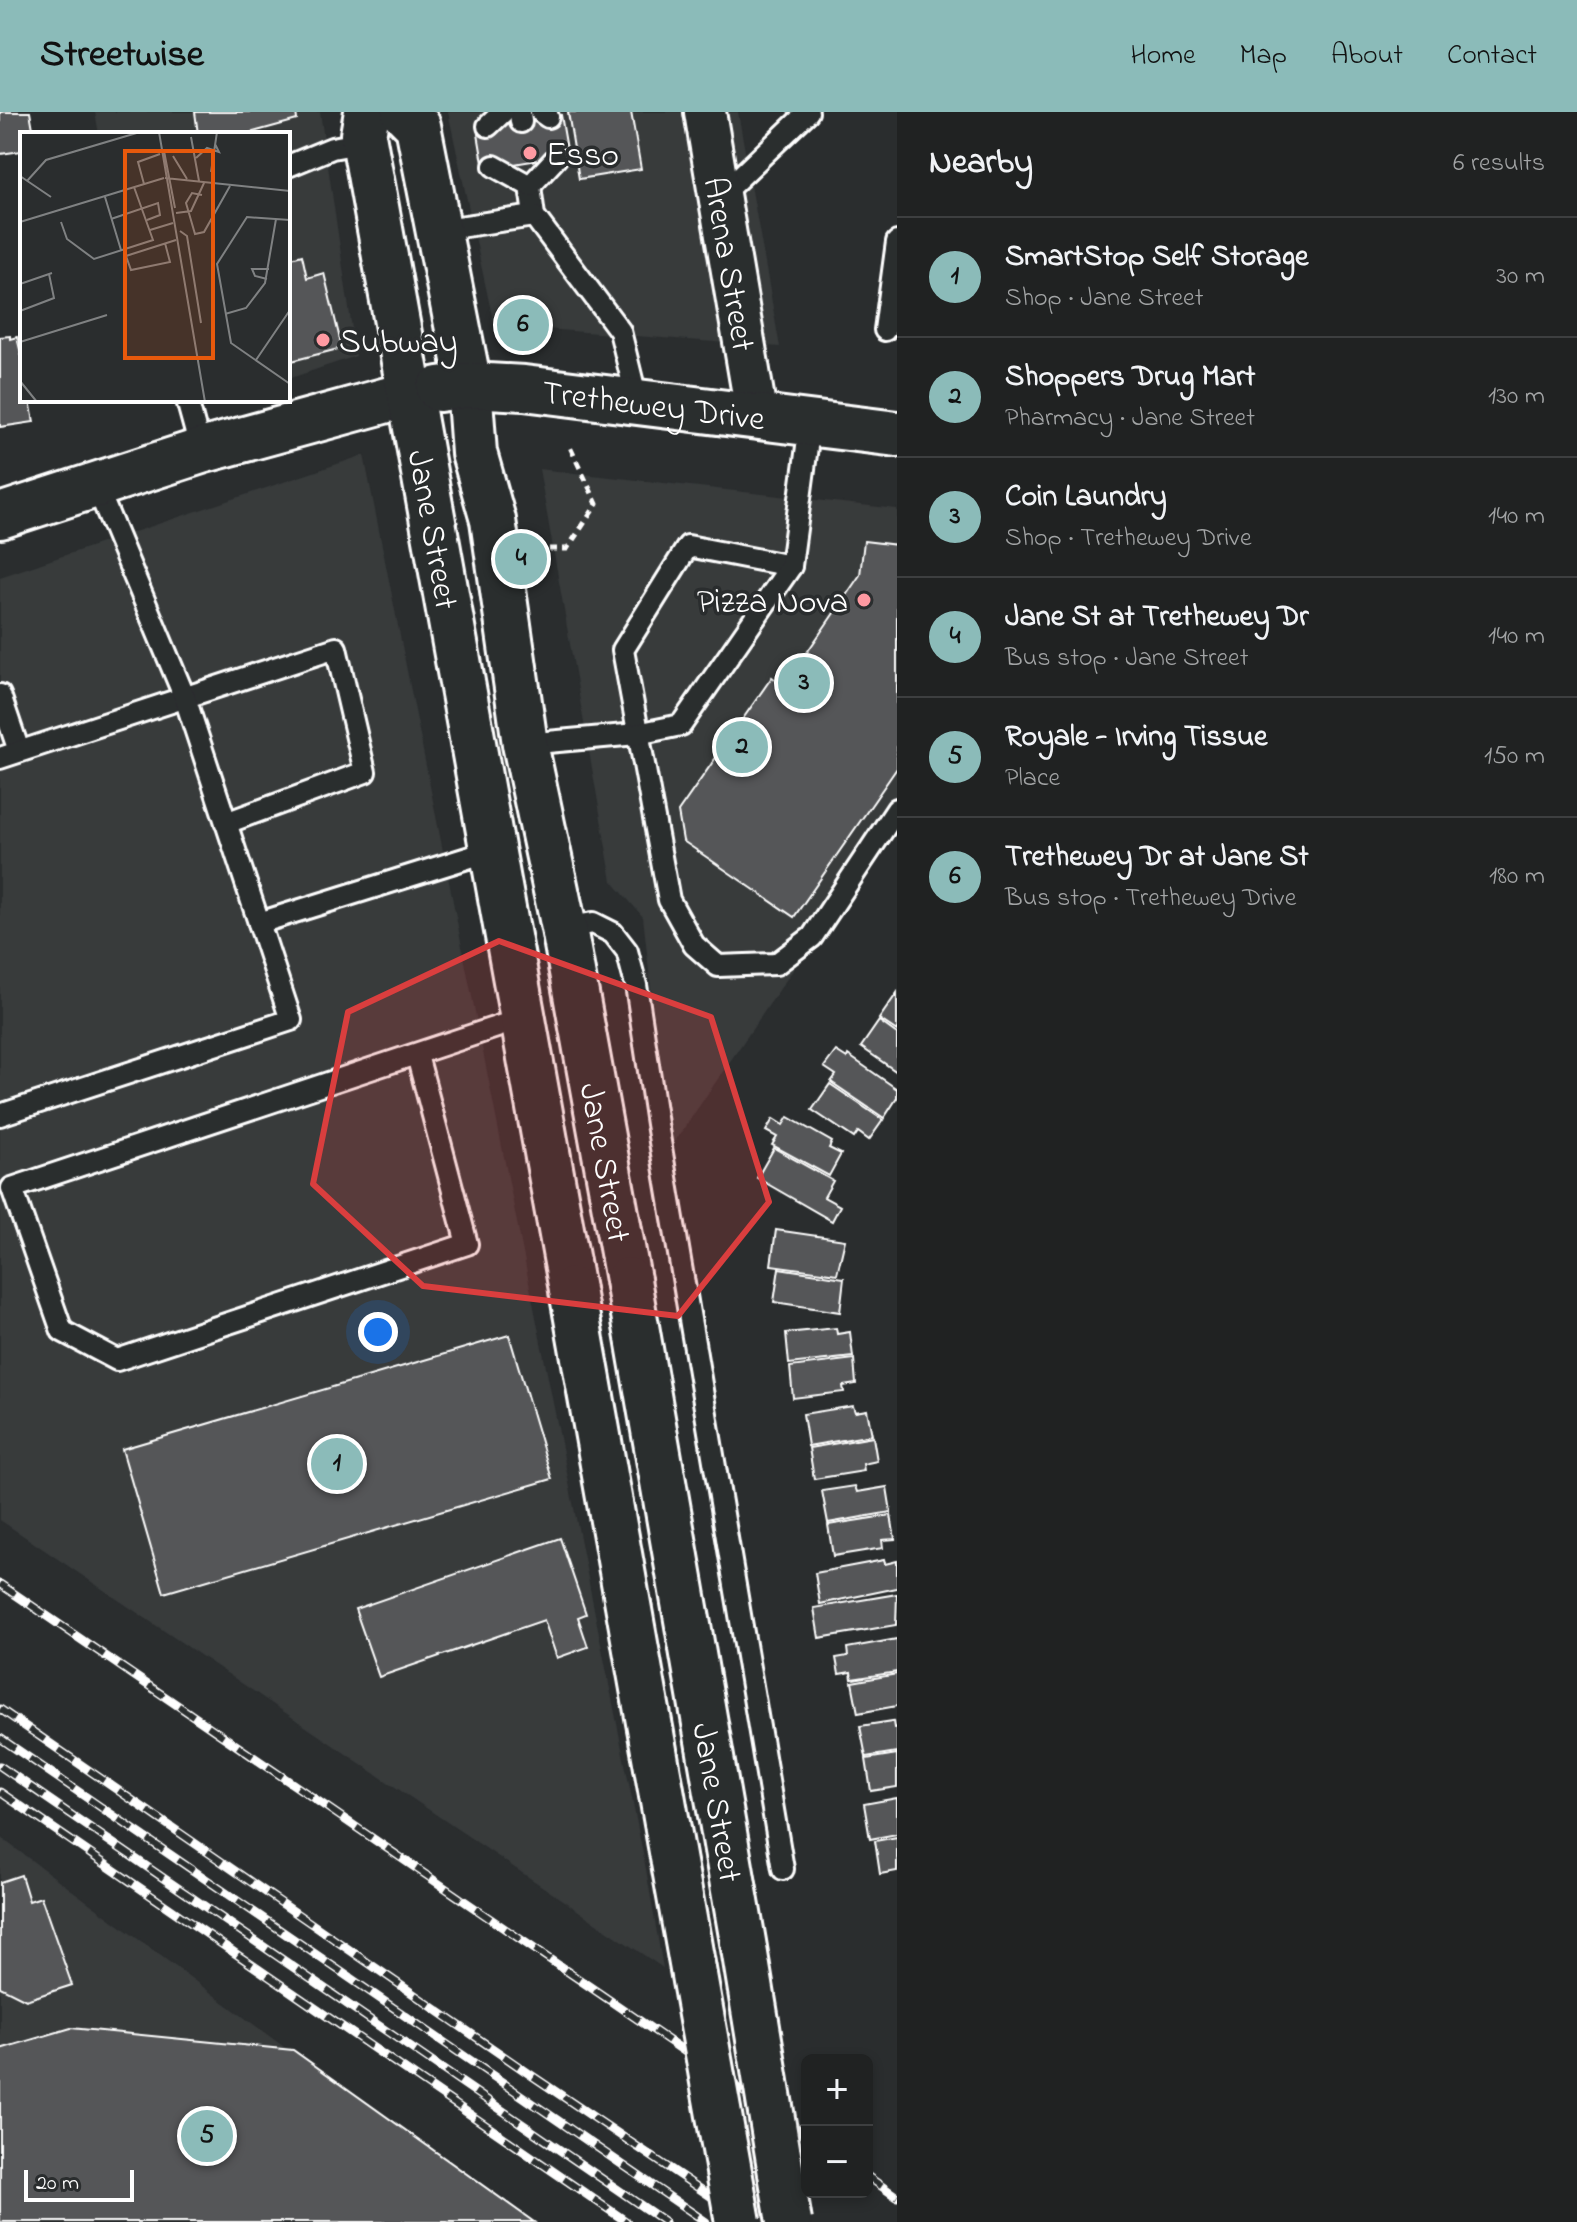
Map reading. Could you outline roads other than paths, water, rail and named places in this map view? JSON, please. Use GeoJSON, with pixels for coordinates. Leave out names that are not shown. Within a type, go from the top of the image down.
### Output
{"type":"FeatureCollection","features":[{"type":"Feature","properties":{"kind":"main road","name":"Jane Street"},"geometry":{"type":"LineString","coordinates":[[404,112],[418,126],[469,385],[474,453],[493,520],[525,744],[564,928],[628,1280],[789,2222]]}},
{"type":"Feature","properties":{"kind":"main road","name":"Jane Street"},"geometry":{"type":"LineString","coordinates":[[366,127],[409,394],[524,1018],[738,2222]]}},
{"type":"Feature","properties":{"kind":"main road","name":"Trethewey Drive"},"geometry":{"type":"LineString","coordinates":[[0,516],[201,451],[409,394],[469,385],[637,400],[897,434]]}},
{"type":"Feature","properties":{"kind":"street","name":"Arena Street"},"geometry":{"type":"LineString","coordinates":[[705,112],[757,418]]}},
{"type":"Feature","properties":{"kind":"lane"},"geometry":{"type":"LineString","coordinates":[[720,196],[808,112]]}},
{"type":"Feature","properties":{"kind":"lane"},"geometry":{"type":"LineString","coordinates":[[488,126],[515,115]]}},
{"type":"Feature","properties":{"kind":"lane"},"geometry":{"type":"LineString","coordinates":[[290,165],[332,148],[366,127]]}},
{"type":"Feature","properties":{"kind":"lane"},"geometry":{"type":"LineString","coordinates":[[530,186],[556,158]]}},
{"type":"Feature","properties":{"kind":"lane"},"geometry":{"type":"LineString","coordinates":[[527,162],[534,216],[620,331],[637,400]]}},
{"type":"Feature","properties":{"kind":"lane"},"geometry":{"type":"LineString","coordinates":[[494,166],[530,186]]}},
{"type":"Feature","properties":{"kind":"lane"},"geometry":{"type":"LineString","coordinates":[[438,230],[534,216]]}},
{"type":"Feature","properties":{"kind":"lane"},"geometry":{"type":"LineString","coordinates":[[885,330],[897,242]]}},
{"type":"Feature","properties":{"kind":"lane"},"geometry":{"type":"LineString","coordinates":[[188,402],[201,451]]}},
{"type":"Feature","properties":{"kind":"lane"},"geometry":{"type":"LineString","coordinates":[[525,744],[637,734],[681,725],[791,566],[810,424]]}},
{"type":"Feature","properties":{"kind":"lane"},"geometry":{"type":"LineString","coordinates":[[0,1115],[291,1020],[185,698],[96,485]]}},
{"type":"Feature","properties":{"kind":"lane"},"geometry":{"type":"LineString","coordinates":[[791,566],[688,546],[623,650],[669,900],[694,945],[718,966],[776,964],[812,937],[897,809]]}},
{"type":"Feature","properties":{"kind":"lane"},"geometry":{"type":"LineString","coordinates":[[0,695],[10,754],[336,648],[365,772],[226,823]]}},
{"type":"Feature","properties":{"kind":"lane"},"geometry":{"type":"LineString","coordinates":[[259,923],[493,850]]}},
{"type":"Feature","properties":{"kind":"lane"},"geometry":{"type":"LineString","coordinates":[[564,928],[593,923],[613,933],[627,951],[636,985],[783,1869]]}},
{"type":"Feature","properties":{"kind":"lane"},"geometry":{"type":"LineString","coordinates":[[417,1055],[467,1244],[117,1360],[62,1331],[12,1188],[524,1018]]}},
{"type":"Feature","properties":{"kind":"railway"},"geometry":{"type":"LineString","coordinates":[[0,1584],[801,2131]]}},
{"type":"Feature","properties":{"kind":"railway"},"geometry":{"type":"LineString","coordinates":[[0,1709],[749,2222]]}},
{"type":"Feature","properties":{"kind":"railway"},"geometry":{"type":"LineString","coordinates":[[0,1738],[706,2222]]}},
{"type":"Feature","properties":{"kind":"railway"},"geometry":{"type":"LineString","coordinates":[[0,1766],[665,2222]]}},
{"type":"Feature","properties":{"kind":"railway"},"geometry":{"type":"LineString","coordinates":[[0,1792],[627,2222]]}},
{"type":"Feature","properties":{"kind":"railway"},"geometry":{"type":"LineString","coordinates":[[873,2180],[897,2197]]}},
{"type":"Feature","properties":{"kind":"place","name":"Esso"},"geometry":{"type":"Point","coordinates":[530,153]}},
{"type":"Feature","properties":{"kind":"place","name":"Trethewey Dr at Jane St"},"geometry":{"type":"Point","coordinates":[523,325]}},
{"type":"Feature","properties":{"kind":"place","name":"Subway"},"geometry":{"type":"Point","coordinates":[323,340]}},
{"type":"Feature","properties":{"kind":"place","name":"Jane St at Trethewey Dr"},"geometry":{"type":"Point","coordinates":[521,559]}},
{"type":"Feature","properties":{"kind":"place","name":"Pizza Nova"},"geometry":{"type":"Point","coordinates":[864,600]}},
{"type":"Feature","properties":{"kind":"place","name":"Coin Laundry"},"geometry":{"type":"Point","coordinates":[804,683]}},
{"type":"Feature","properties":{"kind":"place","name":"Shoppers Drug Mart"},"geometry":{"type":"Point","coordinates":[742,747]}},
{"type":"Feature","properties":{"kind":"place","name":"SmartStop Self Storage"},"geometry":{"type":"Point","coordinates":[337,1464]}},
{"type":"Feature","properties":{"kind":"place","name":"Royale - Irving Tissue"},"geometry":{"type":"Point","coordinates":[207,2136]}}]}
